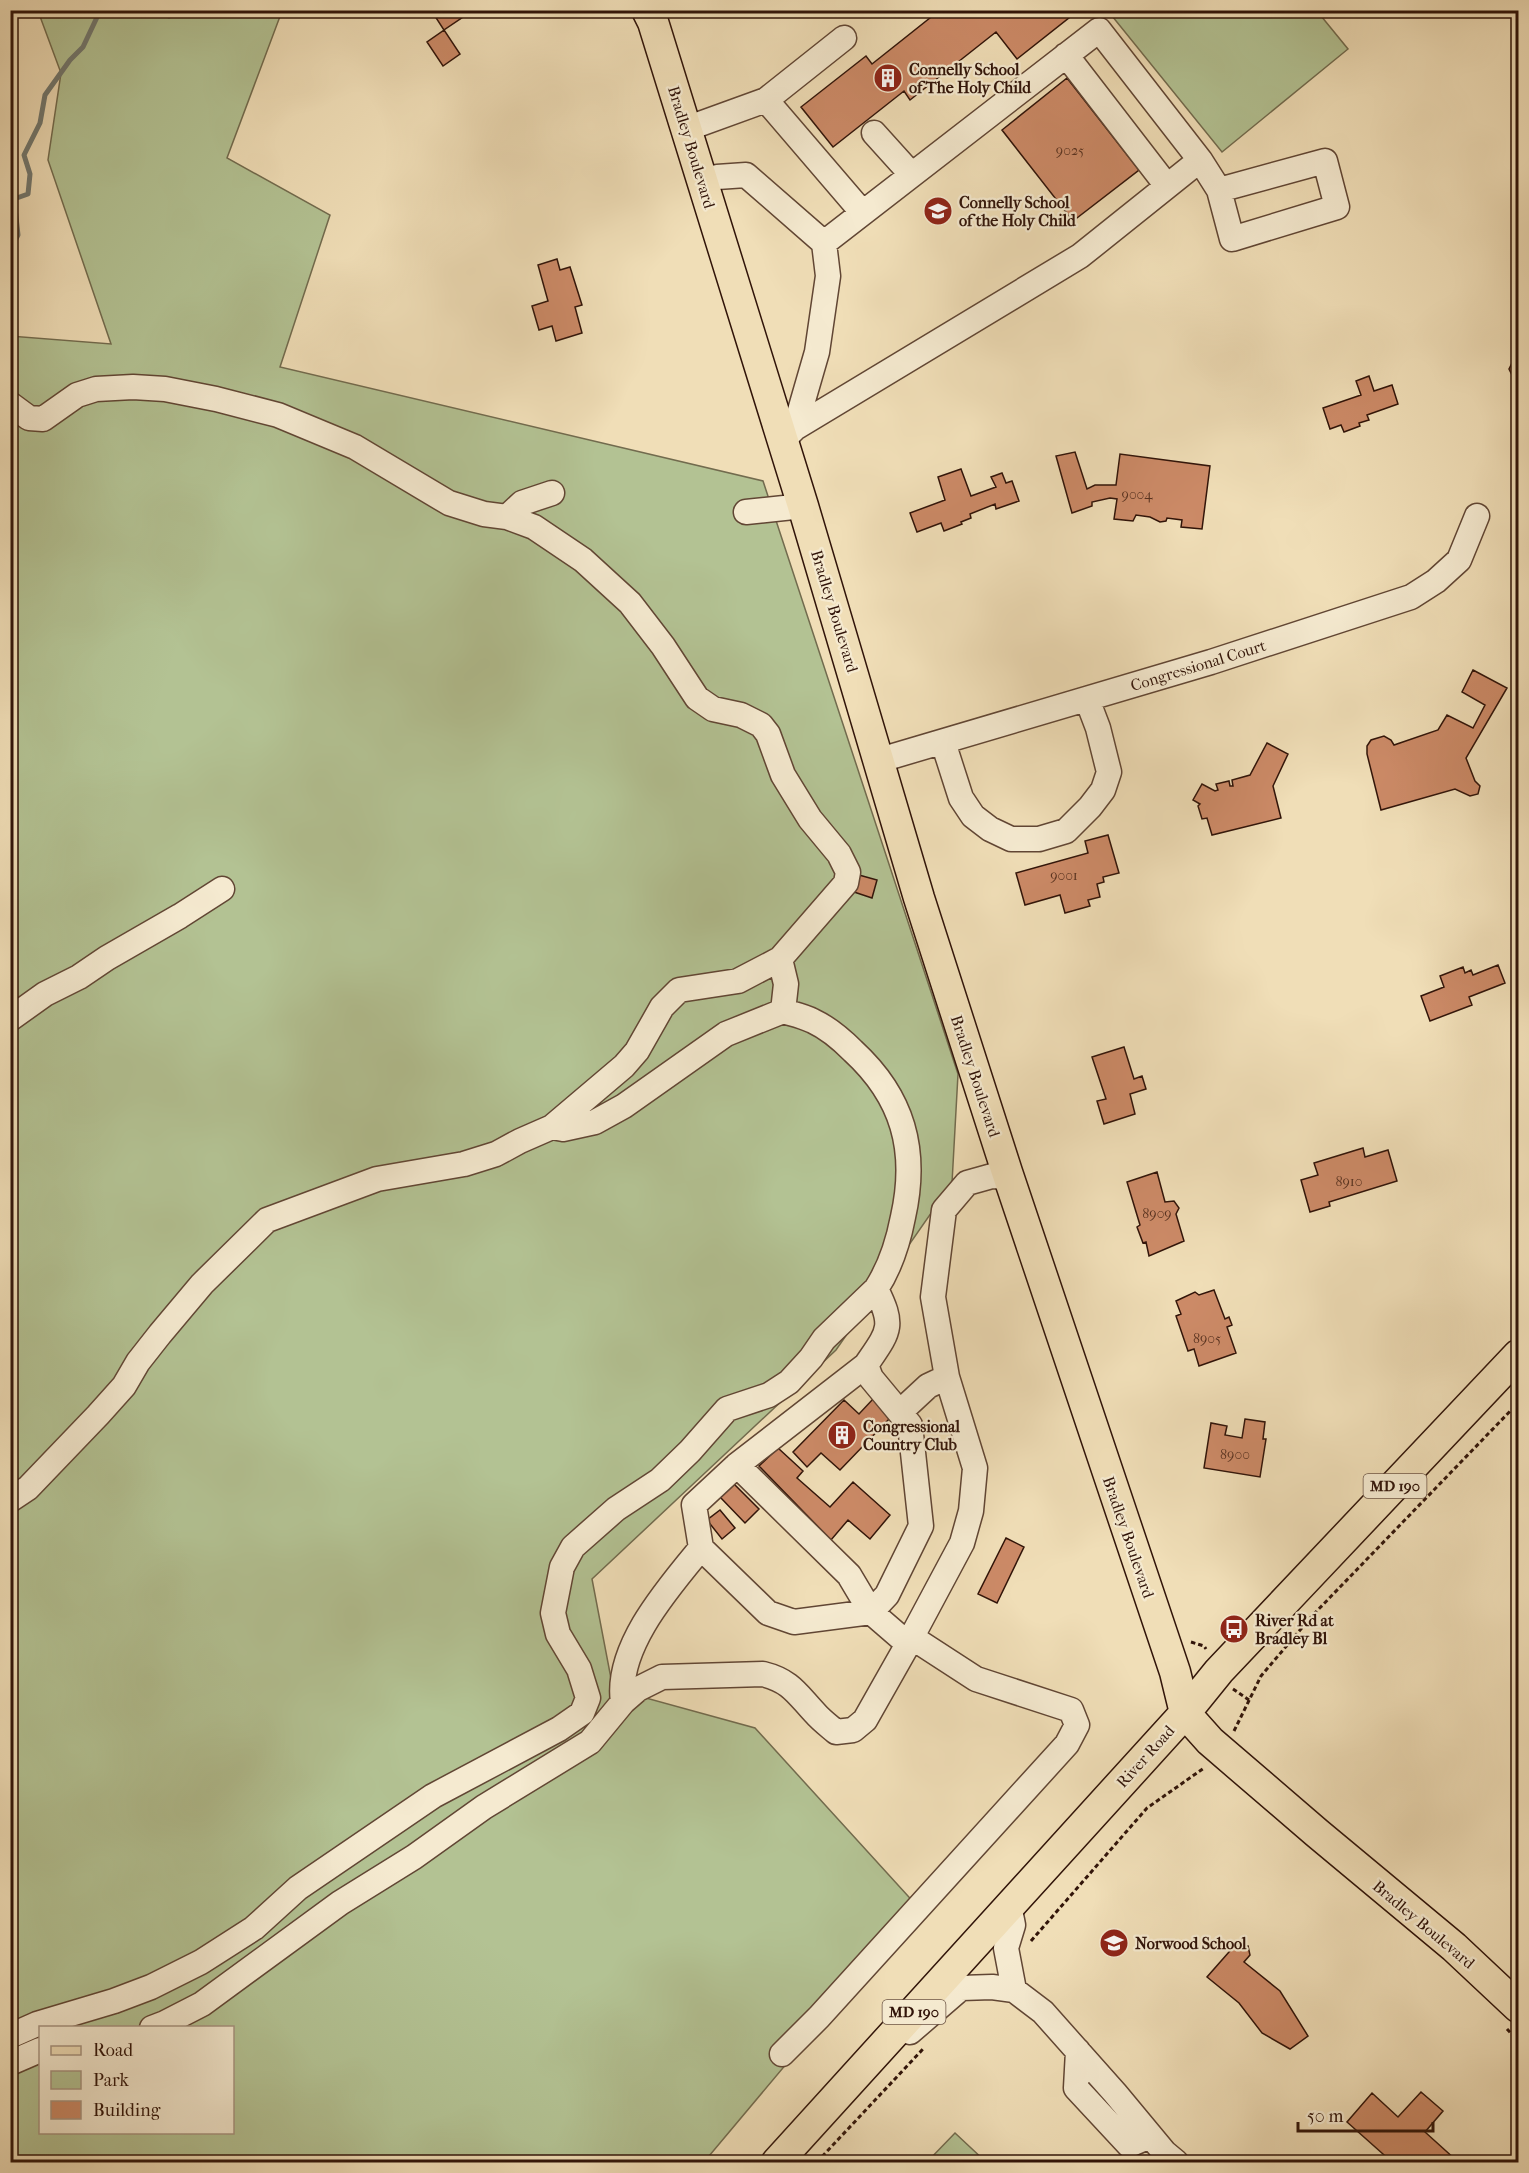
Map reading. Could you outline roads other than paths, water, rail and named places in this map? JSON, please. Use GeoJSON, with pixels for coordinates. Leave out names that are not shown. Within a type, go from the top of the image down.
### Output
{"type":"FeatureCollection","features":[{"type":"Feature","properties":{"kind":"main road","name":"Bradley Boulevard"},"geometry":{"type":"LineString","coordinates":[[647,10],[653,22],[702,181],[788,434],[803,506],[919,898],[1008,1177],[1175,1672],[1185,1713],[1221,1750],[1454,1947],[1518,2007]]}},
{"type":"Feature","properties":{"kind":"main road","name":"River Road"},"geometry":{"type":"LineString","coordinates":[[777,2163],[1185,1713],[1220,1671],[1518,1355]]}},
{"type":"Feature","properties":{"kind":"street"},"geometry":{"type":"LineString","coordinates":[[824,243],[1099,30],[1200,160],[1219,190],[1232,239],[1337,207],[1325,161],[1219,190]]}},
{"type":"Feature","properties":{"kind":"street"},"geometry":{"type":"LineString","coordinates":[[686,129],[766,100],[844,38]]}},
{"type":"Feature","properties":{"kind":"street"},"geometry":{"type":"LineString","coordinates":[[1066,55],[1167,186]]}},
{"type":"Feature","properties":{"kind":"street"},"geometry":{"type":"LineString","coordinates":[[766,100],[862,212]]}},
{"type":"Feature","properties":{"kind":"street"},"geometry":{"type":"LineString","coordinates":[[874,133],[911,174]]}},
{"type":"Feature","properties":{"kind":"street"},"geometry":{"type":"LineString","coordinates":[[788,434],[1080,256],[1200,160]]}},
{"type":"Feature","properties":{"kind":"street"},"geometry":{"type":"LineString","coordinates":[[702,181],[717,177],[746,175],[824,243],[828,276],[817,352],[788,434]]}},
{"type":"Feature","properties":{"kind":"street"},"geometry":{"type":"LineString","coordinates":[[10,405],[29,418],[43,419],[76,395],[96,389],[133,387],[165,389],[216,399],[278,415],[355,447],[449,503],[484,514],[507,517],[534,527],[583,560],[630,603],[663,646],[697,698],[712,709],[741,715],[761,725],[768,734],[783,775],[810,819],[839,854],[848,872],[846,883],[780,959],[738,981],[679,990],[662,1007],[637,1051],[624,1066],[552,1127],[496,1154],[464,1164],[377,1179],[267,1220],[202,1284],[160,1334],[124,1386],[98,1415],[28,1488],[10,1500]]}},
{"type":"Feature","properties":{"kind":"street"},"geometry":{"type":"LineString","coordinates":[[507,517],[522,503],[552,493]]}},
{"type":"Feature","properties":{"kind":"street"},"geometry":{"type":"LineString","coordinates":[[746,512],[803,506]]}},
{"type":"Feature","properties":{"kind":"street","name":"Congressional Court"},"geometry":{"type":"LineString","coordinates":[[880,760],[1211,662],[1410,597],[1436,581],[1459,560],[1477,516]]}},
{"type":"Feature","properties":{"kind":"street"},"geometry":{"type":"LineString","coordinates":[[943,742],[961,798],[973,816],[990,830],[1011,839],[1039,839],[1066,831],[1103,790],[1108,772],[1098,728],[1088,699]]}},
{"type":"Feature","properties":{"kind":"street"},"geometry":{"type":"LineString","coordinates":[[10,1019],[45,994],[79,977],[222,889]]}},
{"type":"Feature","properties":{"kind":"street"},"geometry":{"type":"LineString","coordinates":[[780,959],[786,984],[783,1011]]}},
{"type":"Feature","properties":{"kind":"street"},"geometry":{"type":"LineString","coordinates":[[10,2036],[37,2024],[114,2001],[151,1987],[201,1962],[254,1928],[298,1888],[433,1796],[559,1729],[582,1713],[588,1698],[579,1669],[558,1634],[553,1613],[562,1567],[573,1547],[616,1509],[660,1480],[727,1409],[769,1395],[789,1382],[811,1358],[824,1339],[876,1288],[888,1271],[897,1248],[908,1198],[909,1158],[901,1119],[885,1085],[842,1040],[814,1021],[783,1011],[726,1034],[624,1106],[594,1122],[563,1129],[552,1127]]}},
{"type":"Feature","properties":{"kind":"street"},"geometry":{"type":"LineString","coordinates":[[157,2026],[202,2004],[340,1903],[414,1857],[484,1807],[590,1742],[623,1702],[638,1689],[662,1677],[763,1674],[780,1678],[799,1693],[815,1714],[836,1732],[854,1730],[865,1720],[962,1543],[971,1510],[975,1468],[947,1377],[933,1297],[944,1210],[967,1183],[992,1176],[1008,1177]]}},
{"type":"Feature","properties":{"kind":"street"},"geometry":{"type":"LineString","coordinates":[[866,1365],[871,1378],[910,1425],[921,1526],[887,1595],[871,1612],[794,1622],[768,1613],[701,1548],[694,1505],[737,1465],[866,1365],[885,1337],[889,1322],[886,1309],[876,1288]]}},
{"type":"Feature","properties":{"kind":"street"},"geometry":{"type":"LineString","coordinates":[[900,1412],[928,1386],[947,1377]]}},
{"type":"Feature","properties":{"kind":"street"},"geometry":{"type":"LineString","coordinates":[[737,1465],[849,1575],[871,1612],[908,1644]]}},
{"type":"Feature","properties":{"kind":"street"},"geometry":{"type":"LineString","coordinates":[[623,1702],[621,1691],[631,1647],[669,1588],[701,1548]]}},
{"type":"Feature","properties":{"kind":"street"},"geometry":{"type":"LineString","coordinates":[[782,2054],[819,2017],[1067,1744],[1077,1725],[1071,1710],[976,1679],[920,1642],[908,1644]]}},
{"type":"Feature","properties":{"kind":"street"},"geometry":{"type":"LineString","coordinates":[[1009,1905],[1013,1925],[1006,1948],[1014,1990]]}},
{"type":"Feature","properties":{"kind":"street"},"geometry":{"type":"LineString","coordinates":[[857,2077],[961,1988],[1014,1990],[1043,2012],[1176,2163]]}},
{"type":"Feature","properties":{"kind":"street"},"geometry":{"type":"LineString","coordinates":[[10,2063],[39,2050]]}},
{"type":"Feature","properties":{"kind":"waterway"},"geometry":{"type":"LineString","coordinates":[[10,251],[18,235],[14,199],[28,194],[30,174],[24,155],[40,123],[45,95],[70,60],[83,47],[99,13],[123,10]]}},
{"type":"Feature","properties":{"kind":"waterway"},"geometry":{"type":"LineString","coordinates":[[162,10],[169,16],[176,10]]}},
{"type":"Feature","properties":{"kind":"place","name":"Connelly School of The Holy Child"},"geometry":{"type":"Point","coordinates":[888,78]}},
{"type":"Feature","properties":{"kind":"place","name":"Connelly School of the Holy Child"},"geometry":{"type":"Point","coordinates":[938,211]}},
{"type":"Feature","properties":{"kind":"place","name":"Congressional Country Club"},"geometry":{"type":"Point","coordinates":[842,1435]}},
{"type":"Feature","properties":{"kind":"place","name":"River Rd at Bradley Bl"},"geometry":{"type":"Point","coordinates":[1234,1629]}},
{"type":"Feature","properties":{"kind":"place","name":"Norwood School"},"geometry":{"type":"Point","coordinates":[1114,1943]}}]}
